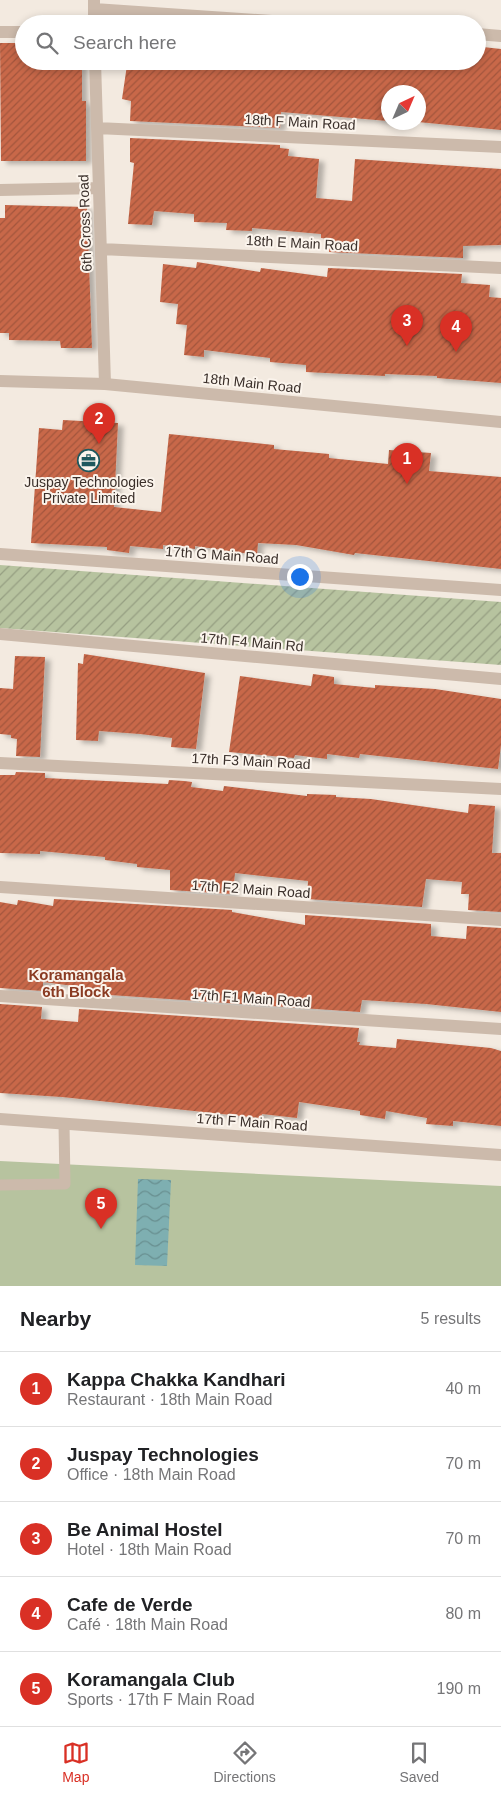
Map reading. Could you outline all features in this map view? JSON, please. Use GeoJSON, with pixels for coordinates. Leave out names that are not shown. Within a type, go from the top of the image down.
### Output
{"type":"FeatureCollection","features":[{"type":"Feature","properties":{"kind":"street"},"geometry":{"type":"LineString","coordinates":[[94,5],[210,15]]}},
{"type":"Feature","properties":{"kind":"street"},"geometry":{"type":"LineString","coordinates":[[0,32],[15,32]]}},
{"type":"Feature","properties":{"kind":"street"},"geometry":{"type":"LineString","coordinates":[[486,35],[501,36]]}},
{"type":"Feature","properties":{"kind":"street","name":"6th Cross Road"},"geometry":{"type":"LineString","coordinates":[[95,70],[105,384]]}},
{"type":"Feature","properties":{"kind":"street","name":"18th F Main Road"},"geometry":{"type":"LineString","coordinates":[[97,128],[501,147]]}},
{"type":"Feature","properties":{"kind":"street"},"geometry":{"type":"LineString","coordinates":[[0,190],[99,188]]}},
{"type":"Feature","properties":{"kind":"street","name":"18th E Main Road"},"geometry":{"type":"LineString","coordinates":[[101,249],[501,268]]}},
{"type":"Feature","properties":{"kind":"street","name":"18th Main Road"},"geometry":{"type":"LineString","coordinates":[[0,381],[105,384],[501,422]]}},
{"type":"Feature","properties":{"kind":"street","name":"17th G Main Road"},"geometry":{"type":"LineString","coordinates":[[0,554],[501,590]]}},
{"type":"Feature","properties":{"kind":"street","name":"17th F4 Main Rd"},"geometry":{"type":"LineString","coordinates":[[0,634],[501,679]]}},
{"type":"Feature","properties":{"kind":"street","name":"17th F3 Main Road"},"geometry":{"type":"LineString","coordinates":[[0,763],[501,789]]}},
{"type":"Feature","properties":{"kind":"street","name":"17th F2 Main Road"},"geometry":{"type":"LineString","coordinates":[[0,888],[501,920]]}},
{"type":"Feature","properties":{"kind":"street","name":"17th F1 Main Road"},"geometry":{"type":"LineString","coordinates":[[0,996],[501,1029]]}},
{"type":"Feature","properties":{"kind":"street","name":"17th F Main Road"},"geometry":{"type":"LineString","coordinates":[[0,1120],[501,1155]]}},
{"type":"Feature","properties":{"kind":"lane"},"geometry":{"type":"LineString","coordinates":[[0,1185],[65,1184],[64,1124]]}},
{"type":"Feature","properties":{"kind":"green space"},"geometry":{"type":"Polygon","coordinates":[[[0,565],[501,602],[501,665],[0,628],[0,565]]]}},
{"type":"Feature","properties":{"kind":"green space"},"geometry":{"type":"Polygon","coordinates":[[[0,1161],[501,1186],[501,1286],[0,1286],[0,1161]]]}},
{"type":"Feature","properties":{"kind":"water"},"geometry":{"type":"Polygon","coordinates":[[[138,1179],[171,1180],[167,1266],[135,1265],[138,1179]]]}},
{"type":"Feature","properties":{"kind":"building"},"geometry":{"type":"Polygon","coordinates":[[[0,43],[15,43],[15,70],[82,70],[82,101],[86,101],[86,161],[1,161],[0,43]]]}},
{"type":"Feature","properties":{"kind":"building"},"geometry":{"type":"Polygon","coordinates":[[[486,47],[501,49],[501,130],[426,123],[426,85],[381,85],[381,120],[281,112],[280,128],[130,121],[131,101],[122,99],[126,70],[486,70],[486,47]]]}},
{"type":"Feature","properties":{"kind":"building"},"geometry":{"type":"Polygon","coordinates":[[[130,138],[280,145],[280,148],[289,149],[288,156],[319,159],[316,198],[352,201],[355,159],[501,169],[501,245],[463,246],[463,258],[329,252],[330,239],[321,238],[321,234],[252,228],[252,231],[226,230],[227,223],[194,222],[194,214],[154,211],[152,225],[128,224],[134,163],[130,162],[130,138]]]}},
{"type":"Feature","properties":{"kind":"building"},"geometry":{"type":"Polygon","coordinates":[[[5,205],[87,207],[92,348],[61,348],[60,341],[9,340],[9,333],[0,333],[0,218],[5,218],[5,205]]]}},
{"type":"Feature","properties":{"kind":"building"},"geometry":{"type":"Polygon","coordinates":[[[197,262],[260,272],[261,268],[327,277],[328,268],[462,274],[461,283],[490,285],[489,297],[501,298],[501,383],[437,378],[437,376],[385,374],[385,376],[306,372],[306,365],[270,362],[270,358],[204,350],[204,357],[184,355],[187,325],[176,324],[178,304],[160,302],[163,264],[196,268],[197,262]]]}},
{"type":"Feature","properties":{"kind":"building"},"geometry":{"type":"Polygon","coordinates":[[[63,420],[118,423],[114,507],[161,512],[169,434],[274,445],[274,449],[329,454],[329,458],[388,464],[389,450],[431,453],[429,471],[501,477],[501,569],[355,553],[354,555],[296,545],[258,543],[257,555],[195,546],[195,549],[163,545],[163,549],[130,546],[129,553],[107,550],[107,547],[31,543],[39,428],[62,430],[63,420]]]}},
{"type":"Feature","properties":{"kind":"building"},"geometry":{"type":"Polygon","coordinates":[[[84,654],[205,673],[196,749],[171,747],[172,738],[140,734],[99,731],[98,741],[76,740],[78,663],[83,664],[84,654]]]}},
{"type":"Feature","properties":{"kind":"building"},"geometry":{"type":"Polygon","coordinates":[[[15,656],[45,657],[40,757],[16,756],[17,739],[11,738],[11,735],[0,734],[0,688],[13,689],[15,656]]]}},
{"type":"Feature","properties":{"kind":"building"},"geometry":{"type":"Polygon","coordinates":[[[313,674],[334,677],[334,684],[375,688],[375,685],[435,689],[501,699],[501,745],[498,769],[360,754],[359,758],[327,754],[327,759],[295,755],[294,758],[229,752],[240,676],[311,686],[313,674]]]}},
{"type":"Feature","properties":{"kind":"building"},"geometry":{"type":"Polygon","coordinates":[[[16,772],[45,773],[45,778],[168,784],[169,780],[184,781],[192,782],[191,787],[223,791],[224,786],[307,796],[307,794],[336,795],[336,797],[371,799],[468,813],[469,804],[495,806],[492,853],[501,853],[501,912],[468,910],[469,894],[461,894],[462,882],[426,879],[422,907],[307,899],[308,881],[235,873],[233,894],[170,890],[170,870],[137,867],[137,864],[105,860],[105,857],[40,851],[40,854],[0,853],[0,775],[15,775],[16,772]]]}},
{"type":"Feature","properties":{"kind":"building"},"geometry":{"type":"Polygon","coordinates":[[[54,899],[232,910],[232,912],[305,925],[305,915],[431,924],[431,936],[466,939],[467,926],[501,928],[501,1012],[426,1004],[362,1000],[360,1012],[81,993],[82,987],[43,982],[43,991],[0,988],[0,902],[17,905],[18,900],[53,906],[54,899]]]}},
{"type":"Feature","properties":{"kind":"building"},"geometry":{"type":"Polygon","coordinates":[[[0,1004],[42,1007],[41,1019],[78,1022],[79,1009],[359,1028],[357,1042],[360,1042],[359,1045],[396,1048],[397,1039],[491,1048],[501,1051],[501,1126],[453,1121],[453,1126],[426,1124],[427,1118],[386,1111],[385,1119],[360,1115],[360,1111],[299,1102],[297,1118],[262,1114],[261,1118],[62,1097],[0,1093],[0,1004]]]}},
{"type":"Feature","properties":{"kind":"place","name":"Be Animal Hostel"},"geometry":{"type":"Point","coordinates":[407,346]}},
{"type":"Feature","properties":{"kind":"place","name":"Cafe de Verde"},"geometry":{"type":"Point","coordinates":[456,352]}},
{"type":"Feature","properties":{"kind":"place","name":"Juspay Technologies"},"geometry":{"type":"Point","coordinates":[99,444]}},
{"type":"Feature","properties":{"kind":"place","name":"Juspay Technologies Private Limited"},"geometry":{"type":"Point","coordinates":[89,460]}},
{"type":"Feature","properties":{"kind":"place","name":"Kappa Chakka Kandhari"},"geometry":{"type":"Point","coordinates":[407,484]}},
{"type":"Feature","properties":{"kind":"place","name":"Koramangala Club"},"geometry":{"type":"Point","coordinates":[101,1229]}},
{"type":"Feature","properties":{"kind":"district","name":"Koramangala 6th Block"},"geometry":{"type":"Point","coordinates":[76,982]}}]}
